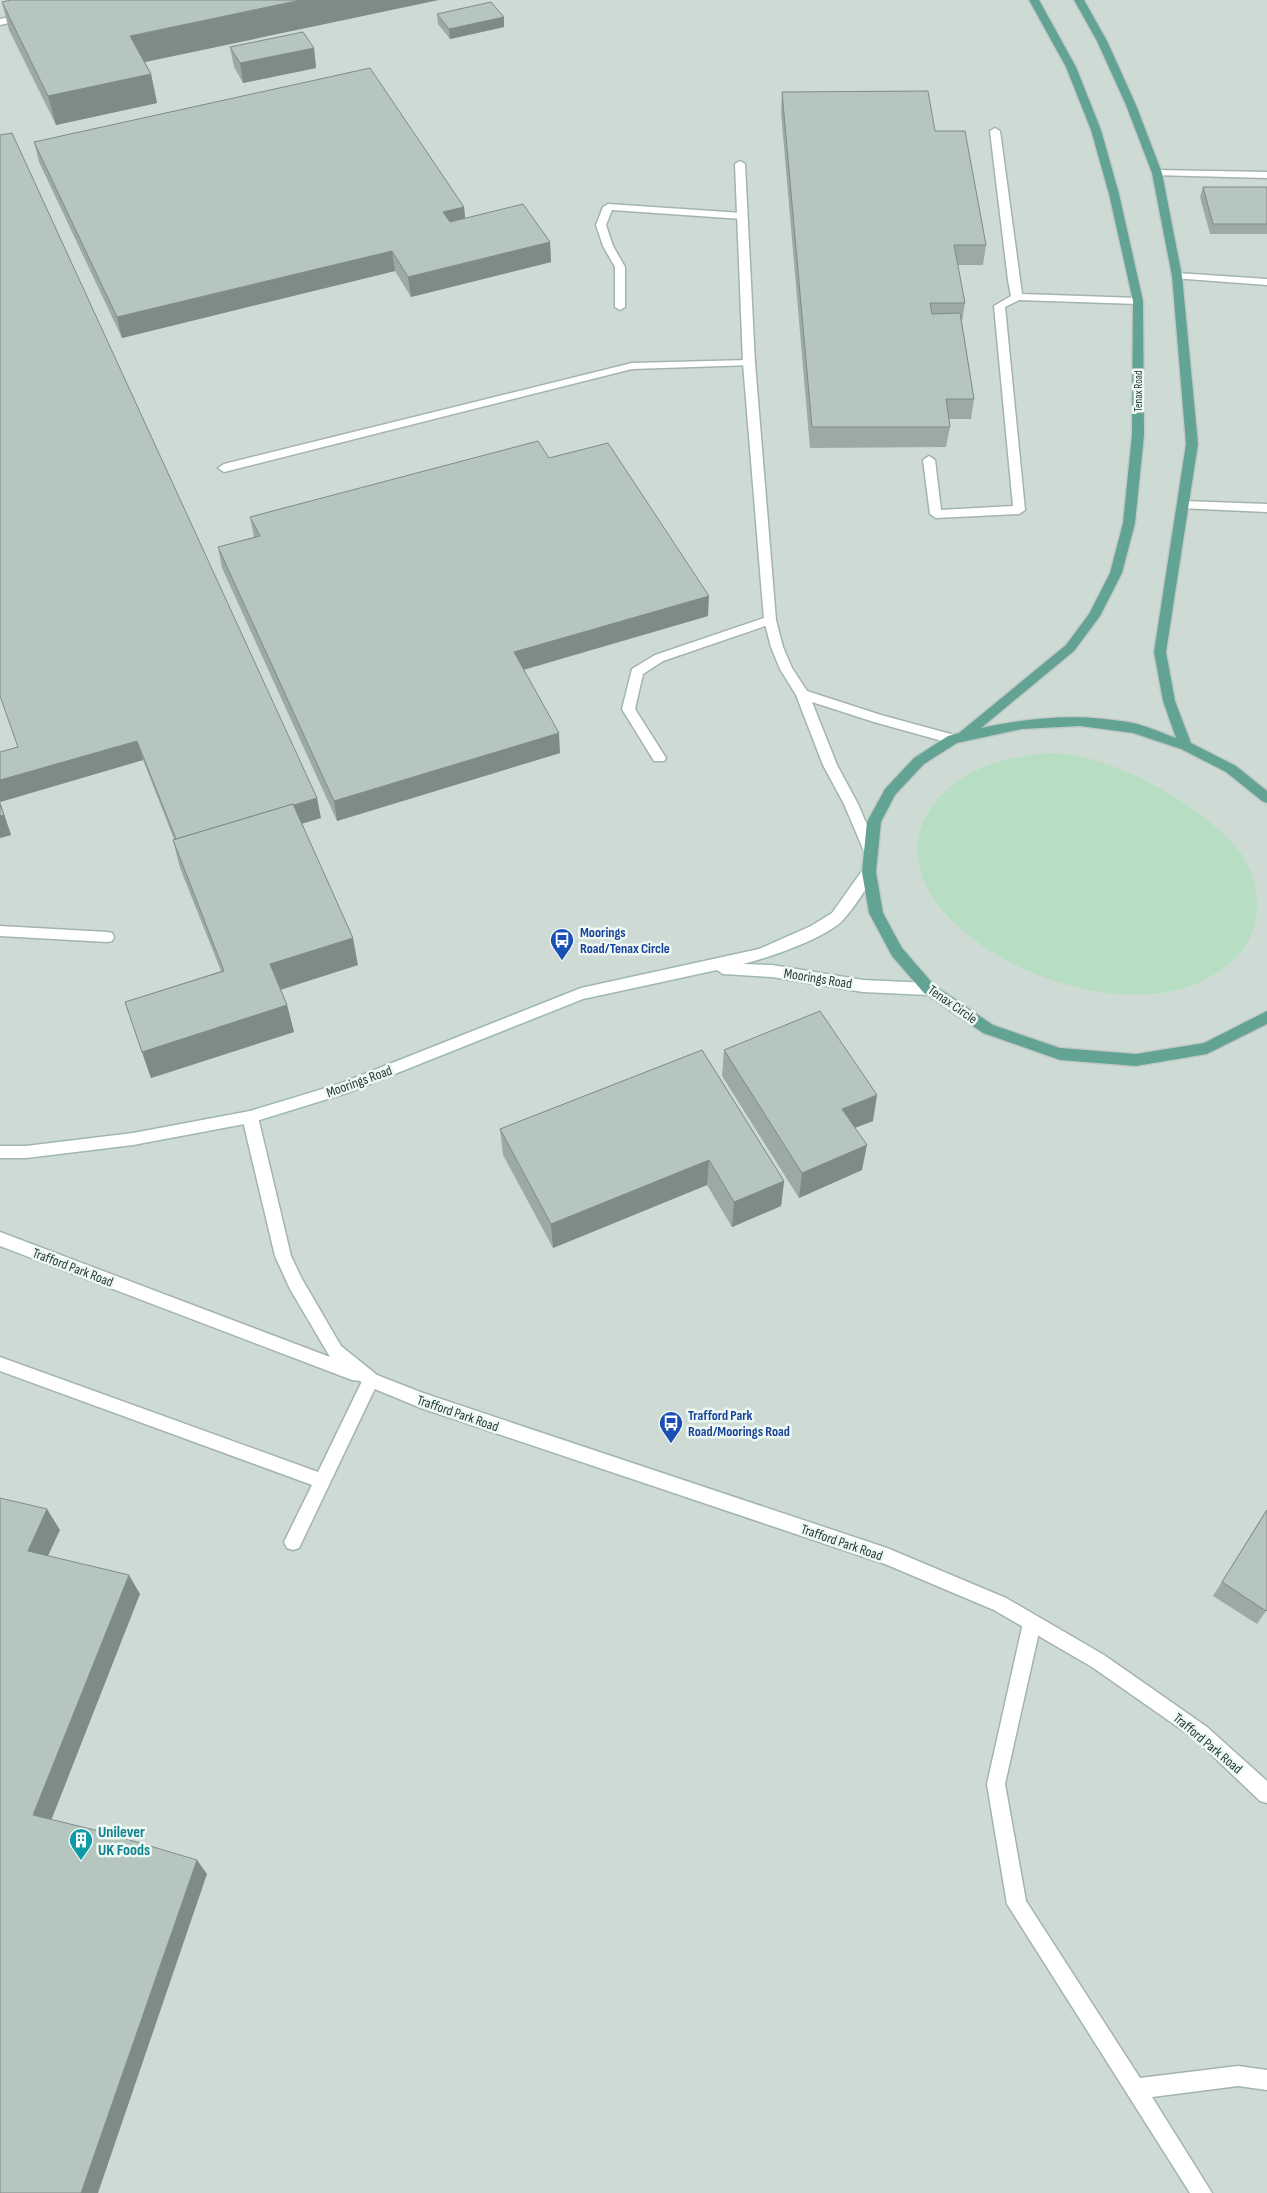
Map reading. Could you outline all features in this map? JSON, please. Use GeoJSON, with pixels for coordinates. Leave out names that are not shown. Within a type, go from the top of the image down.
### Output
{"type":"FeatureCollection","features":[{"type":"Feature","properties":{"kind":"main road","name":"Tenax Road"},"geometry":{"type":"LineString","coordinates":[[958,737],[1070,648],[1094,616],[1116,573],[1129,523],[1138,435],[1138,301],[1114,194],[1096,130],[1071,67],[1034,0]]}},
{"type":"Feature","properties":{"kind":"main road"},"geometry":{"type":"LineString","coordinates":[[1079,0],[1102,41],[1131,105],[1157,173],[1177,276],[1192,444],[1160,652],[1169,700],[1186,746]]}},
{"type":"Feature","properties":{"kind":"main road","name":"Tenax Circle"},"geometry":{"type":"LineString","coordinates":[[1267,798],[1231,769],[1186,746],[1134,728],[1080,721],[1022,724],[958,737],[919,761],[890,792],[874,822],[869,872],[876,913],[896,952],[929,989],[988,1029],[1060,1054],[1136,1060],[1208,1048],[1267,1018]]}},
{"type":"Feature","properties":{"kind":"street"},"geometry":{"type":"LineString","coordinates":[[0,11],[2,21],[32,15]]}},
{"type":"Feature","properties":{"kind":"street"},"geometry":{"type":"LineString","coordinates":[[995,131],[1013,280],[1017,297]]}},
{"type":"Feature","properties":{"kind":"street"},"geometry":{"type":"LineString","coordinates":[[740,164],[749,363],[770,620],[777,647],[786,668],[802,694],[830,765],[851,804],[870,849]]}},
{"type":"Feature","properties":{"kind":"street"},"geometry":{"type":"LineString","coordinates":[[1157,173],[1267,175]]}},
{"type":"Feature","properties":{"kind":"street"},"geometry":{"type":"LineString","coordinates":[[620,307],[620,267],[608,246],[601,225],[608,207],[742,216]]}},
{"type":"Feature","properties":{"kind":"street"},"geometry":{"type":"LineString","coordinates":[[1177,276],[1267,282]]}},
{"type":"Feature","properties":{"kind":"street"},"geometry":{"type":"LineString","coordinates":[[929,460],[936,514],[1019,510],[999,306],[1017,297],[1138,301]]}},
{"type":"Feature","properties":{"kind":"street"},"geometry":{"type":"LineString","coordinates":[[224,468],[632,366],[749,363]]}},
{"type":"Feature","properties":{"kind":"street"},"geometry":{"type":"LineString","coordinates":[[1183,505],[1267,508]]}},
{"type":"Feature","properties":{"kind":"street"},"geometry":{"type":"LineString","coordinates":[[659,758],[628,709],[637,672],[659,658],[770,620]]}},
{"type":"Feature","properties":{"kind":"street"},"geometry":{"type":"LineString","coordinates":[[802,694],[879,719],[958,737]]}},
{"type":"Feature","properties":{"kind":"street","name":"Moorings Road"},"geometry":{"type":"LineString","coordinates":[[0,1152],[26,1152],[133,1139],[250,1117],[342,1089],[581,994],[762,954],[816,930],[837,916],[869,872]]}},
{"type":"Feature","properties":{"kind":"street"},"geometry":{"type":"LineString","coordinates":[[0,931],[107,937]]}},
{"type":"Feature","properties":{"kind":"street","name":"Moorings Road"},"geometry":{"type":"LineString","coordinates":[[707,967],[772,971],[863,986],[929,989]]}},
{"type":"Feature","properties":{"kind":"street","name":"Trafford Park Road"},"geometry":{"type":"LineString","coordinates":[[250,1117],[283,1256],[296,1284],[336,1351],[371,1380]]}},
{"type":"Feature","properties":{"kind":"street","name":"Trafford Park Road"},"geometry":{"type":"LineString","coordinates":[[0,1239],[421,1400],[886,1556],[1000,1604],[1098,1661],[1201,1733],[1267,1794]]}},
{"type":"Feature","properties":{"kind":"street"},"geometry":{"type":"LineString","coordinates":[[0,1364],[322,1481]]}},
{"type":"Feature","properties":{"kind":"street"},"geometry":{"type":"LineString","coordinates":[[293,1542],[371,1380]]}},
{"type":"Feature","properties":{"kind":"street"},"geometry":{"type":"LineString","coordinates":[[1032,1623],[996,1784],[1017,1904],[1202,2193]]}},
{"type":"Feature","properties":{"kind":"street"},"geometry":{"type":"LineString","coordinates":[[1135,2088],[1238,2076],[1267,2080]]}},
{"type":"Feature","properties":{"kind":"shaded area"},"geometry":{"type":"Polygon","coordinates":[[[0,0],[1267,0],[1267,2193],[0,2193],[0,0]]]}},
{"type":"Feature","properties":{"kind":"green space"},"geometry":{"type":"Polygon","coordinates":[[[1036,754],[1061,754],[1086,758],[1110,765],[1160,788],[1184,803],[1225,835],[1246,862],[1255,886],[1257,911],[1255,924],[1245,946],[1202,981],[1145,994],[1083,989],[1022,968],[969,936],[932,896],[917,851],[933,805],[954,784],[979,769],[1007,760],[1036,754]]]}},
{"type":"Feature","properties":{"kind":"building"},"geometry":{"type":"Polygon","coordinates":[[[11,0],[301,0],[130,36],[151,74],[48,96],[2,2],[11,0]]]}},
{"type":"Feature","properties":{"kind":"building"},"geometry":{"type":"Polygon","coordinates":[[[491,2],[504,17],[449,29],[437,14],[491,2]]]}},
{"type":"Feature","properties":{"kind":"building"},"geometry":{"type":"Polygon","coordinates":[[[303,32],[314,48],[240,63],[230,47],[303,32]]]}},
{"type":"Feature","properties":{"kind":"building"},"geometry":{"type":"Polygon","coordinates":[[[370,68],[464,207],[443,212],[450,222],[523,204],[550,242],[408,277],[392,251],[117,317],[34,142],[370,68]]]}},
{"type":"Feature","properties":{"kind":"building"},"geometry":{"type":"Polygon","coordinates":[[[928,91],[935,131],[965,131],[986,245],[954,245],[965,303],[930,303],[932,314],[960,313],[974,399],[946,399],[950,427],[812,427],[782,92],[928,91]]]}},
{"type":"Feature","properties":{"kind":"building"},"geometry":{"type":"Polygon","coordinates":[[[12,133],[317,798],[176,839],[137,741],[0,780],[0,752],[18,747],[0,696],[0,135],[12,133]]]}},
{"type":"Feature","properties":{"kind":"building"},"geometry":{"type":"Polygon","coordinates":[[[1203,187],[1267,187],[1267,224],[1213,224],[1203,187]]]}},
{"type":"Feature","properties":{"kind":"building"},"geometry":{"type":"Polygon","coordinates":[[[538,441],[549,458],[608,443],[709,596],[514,652],[559,733],[334,801],[218,547],[260,536],[250,517],[538,441]]]}},
{"type":"Feature","properties":{"kind":"building"},"geometry":{"type":"Polygon","coordinates":[[[0,804],[4,815],[0,816],[0,804]]]}},
{"type":"Feature","properties":{"kind":"building"},"geometry":{"type":"Polygon","coordinates":[[[293,804],[353,938],[270,964],[287,1005],[142,1052],[125,1002],[224,971],[173,840],[293,804]]]}},
{"type":"Feature","properties":{"kind":"building"},"geometry":{"type":"Polygon","coordinates":[[[820,1011],[877,1095],[842,1109],[867,1145],[802,1173],[724,1050],[820,1011]]]}},
{"type":"Feature","properties":{"kind":"building"},"geometry":{"type":"Polygon","coordinates":[[[702,1050],[784,1181],[734,1202],[709,1160],[551,1224],[500,1129],[702,1050]]]}},
{"type":"Feature","properties":{"kind":"building","name":"Unilever UK Foods"},"geometry":{"type":"Polygon","coordinates":[[[0,1498],[47,1509],[28,1551],[129,1575],[33,1815],[103,1832],[197,1860],[81,2193],[0,2193],[0,1498]]]}},
{"type":"Feature","properties":{"kind":"building"},"geometry":{"type":"Polygon","coordinates":[[[1267,1510],[1267,1610],[1266,1611],[1222,1582],[1267,1510]]]}},
{"type":"Feature","properties":{"kind":"place","name":"Moorings Road/Tenax Circle"},"geometry":{"type":"Point","coordinates":[562,961]}},
{"type":"Feature","properties":{"kind":"place","name":"Trafford Park Road/Moorings Road"},"geometry":{"type":"Point","coordinates":[671,1444]}},
{"type":"Feature","properties":{"kind":"place","name":"Unilever UK Foods"},"geometry":{"type":"Point","coordinates":[81,1861]}}]}
